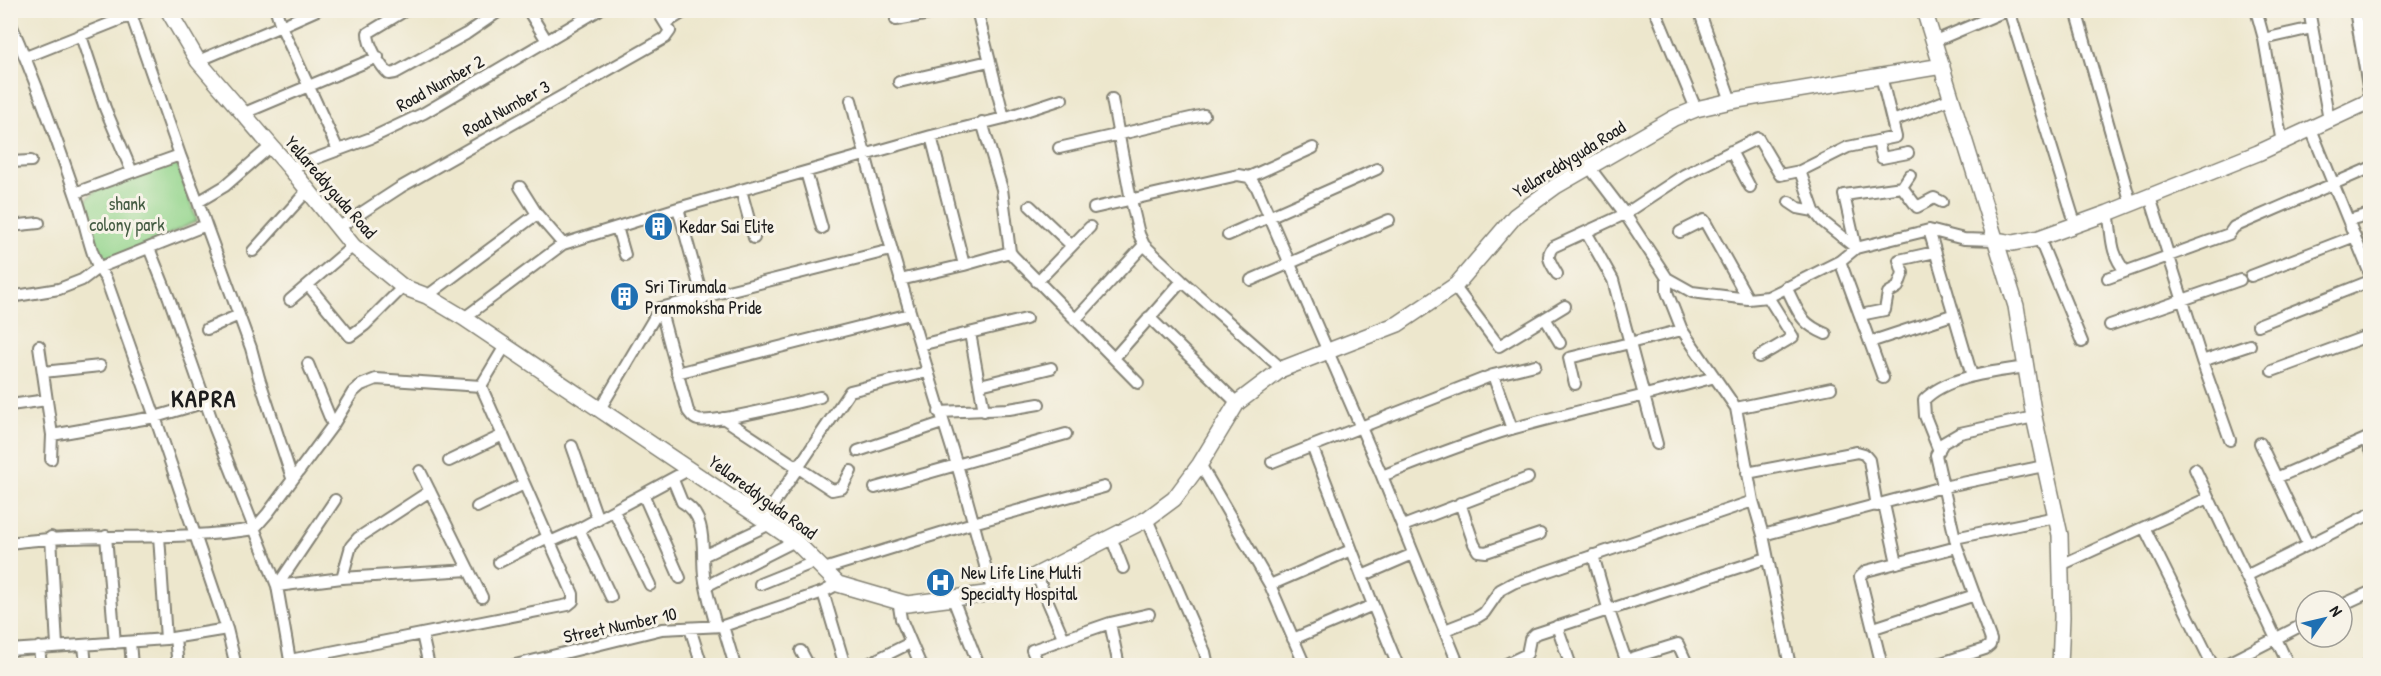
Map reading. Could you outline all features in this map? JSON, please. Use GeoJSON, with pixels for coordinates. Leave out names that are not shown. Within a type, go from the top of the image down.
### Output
{"type":"FeatureCollection","features":[{"type":"Feature","properties":{"kind":"street"},"geometry":{"type":"LineString","coordinates":[[26,57],[132,17],[144,10]]}},
{"type":"Feature","properties":{"kind":"street","name":"Yellareddyguda Road"},"geometry":{"type":"LineString","coordinates":[[168,10],[198,61],[290,168],[353,246],[402,287],[427,296],[464,318],[690,469],[765,523],[795,541],[838,584],[907,604],[993,592],[1036,576],[1147,519],[1174,499],[1186,484],[1237,403],[1282,369],[1398,324],[1457,283],[1515,216],[1556,186],[1674,118],[1696,109],[1731,101],[1942,66]]}},
{"type":"Feature","properties":{"kind":"street"},"geometry":{"type":"LineString","coordinates":[[276,10],[281,26],[338,150]]}},
{"type":"Feature","properties":{"kind":"street"},"geometry":{"type":"LineString","coordinates":[[198,61],[317,10]]}},
{"type":"Feature","properties":{"kind":"street"},"geometry":{"type":"LineString","coordinates":[[406,10],[368,33],[368,38],[389,74],[395,73],[466,34],[501,10]]}},
{"type":"Feature","properties":{"kind":"street"},"geometry":{"type":"LineString","coordinates":[[528,10],[547,41]]}},
{"type":"Feature","properties":{"kind":"street","name":"Road Number 2"},"geometry":{"type":"LineString","coordinates":[[290,168],[424,113],[598,10]]}},
{"type":"Feature","properties":{"kind":"street"},"geometry":{"type":"LineString","coordinates":[[657,10],[666,23],[687,10]]}},
{"type":"Feature","properties":{"kind":"street"},"geometry":{"type":"LineString","coordinates":[[896,20],[952,10]]}},
{"type":"Feature","properties":{"kind":"street"},"geometry":{"type":"LineString","coordinates":[[976,10],[1004,118]]}},
{"type":"Feature","properties":{"kind":"street"},"geometry":{"type":"LineString","coordinates":[[1655,10],[1696,109]]}},
{"type":"Feature","properties":{"kind":"street"},"geometry":{"type":"LineString","coordinates":[[1698,10],[1731,101]]}},
{"type":"Feature","properties":{"kind":"street"},"geometry":{"type":"LineString","coordinates":[[1935,41],[2009,10],[2075,223]]}},
{"type":"Feature","properties":{"kind":"street"},"geometry":{"type":"LineString","coordinates":[[2076,10],[2131,204]]}},
{"type":"Feature","properties":{"kind":"street"},"geometry":{"type":"LineString","coordinates":[[2256,10],[2264,39],[2282,143]]}},
{"type":"Feature","properties":{"kind":"street"},"geometry":{"type":"LineString","coordinates":[[2308,10],[2330,120]]}},
{"type":"Feature","properties":{"kind":"street"},"geometry":{"type":"LineString","coordinates":[[1590,168],[1667,278],[1692,292],[1748,299],[1768,297],[1840,261],[1856,248],[1929,230],[1964,240],[1995,240],[2013,243],[2039,237],[2150,197],[2282,143],[2330,120],[2370,100],[2355,10]]}},
{"type":"Feature","properties":{"kind":"street"},"geometry":{"type":"LineString","coordinates":[[1926,11],[2016,306],[2034,417],[2060,535],[2062,617],[2060,666]]}},
{"type":"Feature","properties":{"kind":"street"},"geometry":{"type":"LineString","coordinates":[[132,17],[239,315],[292,478]]}},
{"type":"Feature","properties":{"kind":"street"},"geometry":{"type":"LineString","coordinates":[[10,22],[26,57],[75,193],[98,268],[106,279],[155,417],[227,629],[236,666]]}},
{"type":"Feature","properties":{"kind":"street","name":"Road Number 3"},"geometry":{"type":"LineString","coordinates":[[338,228],[401,187],[665,38],[670,31],[666,23]]}},
{"type":"Feature","properties":{"kind":"street"},"geometry":{"type":"LineString","coordinates":[[2264,39],[2312,28]]}},
{"type":"Feature","properties":{"kind":"street"},"geometry":{"type":"LineString","coordinates":[[81,36],[105,108],[132,172]]}},
{"type":"Feature","properties":{"kind":"street"},"geometry":{"type":"LineString","coordinates":[[242,114],[378,57]]}},
{"type":"Feature","properties":{"kind":"street"},"geometry":{"type":"LineString","coordinates":[[899,82],[989,61]]}},
{"type":"Feature","properties":{"kind":"street"},"geometry":{"type":"LineString","coordinates":[[1557,274],[1548,258],[1553,247],[1624,214],[1684,175],[1758,138],[1780,175],[1800,171],[1848,147],[1896,137],[1881,76]]}},
{"type":"Feature","properties":{"kind":"street"},"geometry":{"type":"LineString","coordinates":[[1893,121],[1952,98]]}},
{"type":"Feature","properties":{"kind":"street"},"geometry":{"type":"LineString","coordinates":[[464,318],[563,244],[678,208],[930,136],[1004,118],[1062,99]]}},
{"type":"Feature","properties":{"kind":"street"},"geometry":{"type":"LineString","coordinates":[[1112,99],[1131,200],[1144,245],[1282,369]]}},
{"type":"Feature","properties":{"kind":"street"},"geometry":{"type":"LineString","coordinates":[[850,100],[891,250],[993,592]]}},
{"type":"Feature","properties":{"kind":"street"},"geometry":{"type":"LineString","coordinates":[[1059,148],[1204,115]]}},
{"type":"Feature","properties":{"kind":"street"},"geometry":{"type":"LineString","coordinates":[[982,122],[1002,189],[1013,256],[1138,383]]}},
{"type":"Feature","properties":{"kind":"street"},"geometry":{"type":"LineString","coordinates":[[2311,129],[2368,262],[2370,274]]}},
{"type":"Feature","properties":{"kind":"street"},"geometry":{"type":"LineString","coordinates":[[930,136],[964,265]]}},
{"type":"Feature","properties":{"kind":"street"},"geometry":{"type":"LineString","coordinates":[[1878,141],[1882,158],[1908,153]]}},
{"type":"Feature","properties":{"kind":"street"},"geometry":{"type":"LineString","coordinates":[[198,202],[225,186],[271,146]]}},
{"type":"Feature","properties":{"kind":"street"},"geometry":{"type":"LineString","coordinates":[[1094,208],[1238,175],[1249,177],[1314,148]]}},
{"type":"Feature","properties":{"kind":"street"},"geometry":{"type":"LineString","coordinates":[[1731,151],[1750,187]]}},
{"type":"Feature","properties":{"kind":"street"},"geometry":{"type":"LineString","coordinates":[[75,193],[180,155]]}},
{"type":"Feature","properties":{"kind":"street"},"geometry":{"type":"LineString","coordinates":[[10,162],[31,161]]}},
{"type":"Feature","properties":{"kind":"street"},"geometry":{"type":"LineString","coordinates":[[2108,278],[2229,234],[2234,227],[2370,168]]}},
{"type":"Feature","properties":{"kind":"street"},"geometry":{"type":"LineString","coordinates":[[1228,236],[1377,169]]}},
{"type":"Feature","properties":{"kind":"street"},"geometry":{"type":"LineString","coordinates":[[1800,171],[1814,212],[1856,248]]}},
{"type":"Feature","properties":{"kind":"street"},"geometry":{"type":"LineString","coordinates":[[806,172],[822,228]]}},
{"type":"Feature","properties":{"kind":"street"},"geometry":{"type":"LineString","coordinates":[[1856,248],[1844,195],[1902,187],[1911,175]]}},
{"type":"Feature","properties":{"kind":"street"},"geometry":{"type":"LineString","coordinates":[[1249,177],[1257,188],[1327,353],[1383,476],[1459,666]]}},
{"type":"Feature","properties":{"kind":"street"},"geometry":{"type":"LineString","coordinates":[[1902,187],[1917,207],[1934,198],[1942,202]]}},
{"type":"Feature","properties":{"kind":"street"},"geometry":{"type":"LineString","coordinates":[[520,188],[537,214],[563,244]]}},
{"type":"Feature","properties":{"kind":"street"},"geometry":{"type":"LineString","coordinates":[[253,251],[308,190]]}},
{"type":"Feature","properties":{"kind":"street"},"geometry":{"type":"LineString","coordinates":[[741,190],[754,238]]}},
{"type":"Feature","properties":{"kind":"street"},"geometry":{"type":"LineString","coordinates":[[2150,197],[2181,299],[2230,440]]}},
{"type":"Feature","properties":{"kind":"street"},"geometry":{"type":"LineString","coordinates":[[1789,202],[1798,208],[1814,212]]}},
{"type":"Feature","properties":{"kind":"street"},"geometry":{"type":"LineString","coordinates":[[1030,206],[1071,245]]}},
{"type":"Feature","properties":{"kind":"street"},"geometry":{"type":"LineString","coordinates":[[678,208],[703,299]]}},
{"type":"Feature","properties":{"kind":"street"},"geometry":{"type":"LineString","coordinates":[[2108,213],[2112,232],[2112,248],[2116,260],[2125,272]]}},
{"type":"Feature","properties":{"kind":"street"},"geometry":{"type":"LineString","coordinates":[[427,296],[537,214]]}},
{"type":"Feature","properties":{"kind":"street"},"geometry":{"type":"LineString","coordinates":[[2349,220],[2370,214]]}},
{"type":"Feature","properties":{"kind":"street"},"geometry":{"type":"LineString","coordinates":[[1251,280],[1389,219]]}},
{"type":"Feature","properties":{"kind":"street"},"geometry":{"type":"LineString","coordinates":[[1680,232],[1704,220],[1748,299]]}},
{"type":"Feature","properties":{"kind":"street"},"geometry":{"type":"LineString","coordinates":[[10,226],[39,223]]}},
{"type":"Feature","properties":{"kind":"street"},"geometry":{"type":"LineString","coordinates":[[10,297],[59,289],[82,280],[98,268],[206,225]]}},
{"type":"Feature","properties":{"kind":"street"},"geometry":{"type":"LineString","coordinates":[[617,227],[625,255]]}},
{"type":"Feature","properties":{"kind":"street"},"geometry":{"type":"LineString","coordinates":[[1037,282],[1090,227]]}},
{"type":"Feature","properties":{"kind":"street"},"geometry":{"type":"LineString","coordinates":[[1929,230],[1952,315],[1972,376]]}},
{"type":"Feature","properties":{"kind":"street"},"geometry":{"type":"LineString","coordinates":[[1586,232],[1612,280],[1657,444]]}},
{"type":"Feature","properties":{"kind":"street"},"geometry":{"type":"LineString","coordinates":[[2110,325],[2245,278],[2355,236]]}},
{"type":"Feature","properties":{"kind":"street"},"geometry":{"type":"LineString","coordinates":[[2039,237],[2082,342]]}},
{"type":"Feature","properties":{"kind":"street"},"geometry":{"type":"LineString","coordinates":[[1075,320],[1144,245]]}},
{"type":"Feature","properties":{"kind":"street"},"geometry":{"type":"LineString","coordinates":[[290,300],[353,246]]}},
{"type":"Feature","properties":{"kind":"street"},"geometry":{"type":"LineString","coordinates":[[149,248],[277,586],[290,663],[568,605],[573,601],[573,594],[481,386]]}},
{"type":"Feature","properties":{"kind":"street"},"geometry":{"type":"LineString","coordinates":[[600,409],[660,308],[891,250]]}},
{"type":"Feature","properties":{"kind":"street"},"geometry":{"type":"LineString","coordinates":[[1860,315],[1885,310],[1888,293],[1898,287],[1903,273],[1899,260],[1935,252]]}},
{"type":"Feature","properties":{"kind":"street"},"geometry":{"type":"LineString","coordinates":[[900,280],[1013,256]]}},
{"type":"Feature","properties":{"kind":"street"},"geometry":{"type":"LineString","coordinates":[[1840,261],[1883,378]]}},
{"type":"Feature","properties":{"kind":"street"},"geometry":{"type":"LineString","coordinates":[[1667,278],[1667,292],[1682,330],[1736,408],[1753,501],[1763,535],[1790,666]]}},
{"type":"Feature","properties":{"kind":"street"},"geometry":{"type":"LineString","coordinates":[[1114,358],[1182,281]]}},
{"type":"Feature","properties":{"kind":"street"},"geometry":{"type":"LineString","coordinates":[[2258,325],[2370,281]]}},
{"type":"Feature","properties":{"kind":"street"},"geometry":{"type":"LineString","coordinates":[[1457,283],[1480,321],[1499,346],[1565,306]]}},
{"type":"Feature","properties":{"kind":"street"},"geometry":{"type":"LineString","coordinates":[[308,285],[350,336],[365,325],[402,287]]}},
{"type":"Feature","properties":{"kind":"street"},"geometry":{"type":"LineString","coordinates":[[1786,287],[1803,321],[1809,327],[1826,334]]}},
{"type":"Feature","properties":{"kind":"street"},"geometry":{"type":"LineString","coordinates":[[1759,357],[1792,337],[1768,297]]}},
{"type":"Feature","properties":{"kind":"street"},"geometry":{"type":"LineString","coordinates":[[660,308],[688,411],[693,418],[700,421],[723,418],[820,397]]}},
{"type":"Feature","properties":{"kind":"street"},"geometry":{"type":"LineString","coordinates":[[677,372],[910,314]]}},
{"type":"Feature","properties":{"kind":"street"},"geometry":{"type":"LineString","coordinates":[[207,329],[239,315]]}},
{"type":"Feature","properties":{"kind":"street"},"geometry":{"type":"LineString","coordinates":[[1870,342],[1952,315]]}},
{"type":"Feature","properties":{"kind":"street"},"geometry":{"type":"LineString","coordinates":[[1149,317],[1237,403]]}},
{"type":"Feature","properties":{"kind":"street"},"geometry":{"type":"LineString","coordinates":[[1545,318],[1560,343]]}},
{"type":"Feature","properties":{"kind":"street"},"geometry":{"type":"LineString","coordinates":[[920,345],[1026,320]]}},
{"type":"Feature","properties":{"kind":"street"},"geometry":{"type":"LineString","coordinates":[[1575,384],[1569,358],[1629,341],[1682,330]]}},
{"type":"Feature","properties":{"kind":"street"},"geometry":{"type":"LineString","coordinates":[[970,333],[984,411]]}},
{"type":"Feature","properties":{"kind":"street"},"geometry":{"type":"LineString","coordinates":[[2272,371],[2370,335]]}},
{"type":"Feature","properties":{"kind":"street"},"geometry":{"type":"LineString","coordinates":[[2202,361],[2250,345]]}},
{"type":"Feature","properties":{"kind":"street"},"geometry":{"type":"LineString","coordinates":[[39,346],[52,435],[51,459]]}},
{"type":"Feature","properties":{"kind":"street"},"geometry":{"type":"LineString","coordinates":[[481,386],[505,346]]}},
{"type":"Feature","properties":{"kind":"street"},"geometry":{"type":"LineString","coordinates":[[308,364],[333,425]]}},
{"type":"Feature","properties":{"kind":"street"},"geometry":{"type":"LineString","coordinates":[[1272,462],[1493,375],[1535,365]]}},
{"type":"Feature","properties":{"kind":"street"},"geometry":{"type":"LineString","coordinates":[[43,372],[100,366]]}},
{"type":"Feature","properties":{"kind":"street"},"geometry":{"type":"LineString","coordinates":[[1939,451],[1925,416],[1924,400],[1932,392],[1972,376],[2026,367]]}},
{"type":"Feature","properties":{"kind":"street"},"geometry":{"type":"LineString","coordinates":[[980,387],[984,384],[1051,368]]}},
{"type":"Feature","properties":{"kind":"street"},"geometry":{"type":"LineString","coordinates":[[703,556],[765,523],[850,391],[927,372]]}},
{"type":"Feature","properties":{"kind":"street"},"geometry":{"type":"LineString","coordinates":[[1493,375],[1512,429]]}},
{"type":"Feature","properties":{"kind":"street"},"geometry":{"type":"LineString","coordinates":[[1383,476],[1447,450],[1512,429],[1645,397],[1715,377]]}},
{"type":"Feature","properties":{"kind":"street"},"geometry":{"type":"LineString","coordinates":[[10,543],[51,537],[195,536],[254,529],[333,425],[353,392],[361,385],[376,379],[481,386]]}},
{"type":"Feature","properties":{"kind":"street"},"geometry":{"type":"LineString","coordinates":[[1736,408],[1831,388]]}},
{"type":"Feature","properties":{"kind":"street"},"geometry":{"type":"LineString","coordinates":[[10,405],[47,400]]}},
{"type":"Feature","properties":{"kind":"street"},"geometry":{"type":"LineString","coordinates":[[52,435],[155,417],[206,402]]}},
{"type":"Feature","properties":{"kind":"street"},"geometry":{"type":"LineString","coordinates":[[858,452],[940,417],[1039,404]]}},
{"type":"Feature","properties":{"kind":"street"},"geometry":{"type":"LineString","coordinates":[[1935,665],[1985,649],[1990,645],[1991,640],[1956,543],[1936,455],[1943,443],[1960,433],[2034,417]]}},
{"type":"Feature","properties":{"kind":"street"},"geometry":{"type":"LineString","coordinates":[[723,418],[832,490],[842,489],[851,471]]}},
{"type":"Feature","properties":{"kind":"street"},"geometry":{"type":"LineString","coordinates":[[875,488],[1066,434]]}},
{"type":"Feature","properties":{"kind":"street"},"geometry":{"type":"LineString","coordinates":[[449,461],[502,435]]}},
{"type":"Feature","properties":{"kind":"street"},"geometry":{"type":"LineString","coordinates":[[2276,478],[2368,438],[2370,450]]}},
{"type":"Feature","properties":{"kind":"street"},"geometry":{"type":"LineString","coordinates":[[2260,443],[2308,545]]}},
{"type":"Feature","properties":{"kind":"street"},"geometry":{"type":"LineString","coordinates":[[572,446],[598,520]]}},
{"type":"Feature","properties":{"kind":"street"},"geometry":{"type":"LineString","coordinates":[[1312,446],[1398,666]]}},
{"type":"Feature","properties":{"kind":"street"},"geometry":{"type":"LineString","coordinates":[[1748,473],[1857,452],[1864,454],[1869,460],[1897,562]]}},
{"type":"Feature","properties":{"kind":"street"},"geometry":{"type":"LineString","coordinates":[[1763,535],[1943,488],[2044,465]]}},
{"type":"Feature","properties":{"kind":"street"},"geometry":{"type":"LineString","coordinates":[[1198,467],[1270,585],[1305,666]]}},
{"type":"Feature","properties":{"kind":"street"},"geometry":{"type":"LineString","coordinates":[[499,562],[598,520],[674,480],[690,469]]}},
{"type":"Feature","properties":{"kind":"street"},"geometry":{"type":"LineString","coordinates":[[2195,470],[2289,666]]}},
{"type":"Feature","properties":{"kind":"street"},"geometry":{"type":"LineString","coordinates":[[420,471],[482,597]]}},
{"type":"Feature","properties":{"kind":"street"},"geometry":{"type":"LineString","coordinates":[[1403,526],[1528,478]]}},
{"type":"Feature","properties":{"kind":"street"},"geometry":{"type":"LineString","coordinates":[[674,480],[682,502],[696,514],[702,532],[706,586],[735,666]]}},
{"type":"Feature","properties":{"kind":"street"},"geometry":{"type":"LineString","coordinates":[[477,507],[524,484]]}},
{"type":"Feature","properties":{"kind":"street"},"geometry":{"type":"LineString","coordinates":[[760,584],[820,565],[1104,487]]}},
{"type":"Feature","properties":{"kind":"street"},"geometry":{"type":"LineString","coordinates":[[342,578],[351,546],[358,538],[430,491]]}},
{"type":"Feature","properties":{"kind":"street"},"geometry":{"type":"LineString","coordinates":[[644,496],[680,578]]}},
{"type":"Feature","properties":{"kind":"street"},"geometry":{"type":"LineString","coordinates":[[2061,565],[2208,498]]}},
{"type":"Feature","properties":{"kind":"street"},"geometry":{"type":"LineString","coordinates":[[277,586],[335,500]]}},
{"type":"Feature","properties":{"kind":"street"},"geometry":{"type":"LineString","coordinates":[[1445,630],[1484,613],[1500,590],[1513,583],[1753,501]]}},
{"type":"Feature","properties":{"kind":"street"},"geometry":{"type":"LineString","coordinates":[[1460,503],[1478,551],[1486,552],[1540,534]]}},
{"type":"Feature","properties":{"kind":"street"},"geometry":{"type":"LineString","coordinates":[[614,511],[650,585]]}},
{"type":"Feature","properties":{"kind":"street"},"geometry":{"type":"LineString","coordinates":[[2246,576],[2370,514]]}},
{"type":"Feature","properties":{"kind":"street"},"geometry":{"type":"LineString","coordinates":[[1882,666],[1860,577],[1866,571],[1956,543],[2056,517]]}},
{"type":"Feature","properties":{"kind":"street"},"geometry":{"type":"LineString","coordinates":[[1147,519],[1205,652],[1208,666]]}},
{"type":"Feature","properties":{"kind":"street"},"geometry":{"type":"LineString","coordinates":[[2144,526],[2213,666]]}},
{"type":"Feature","properties":{"kind":"street"},"geometry":{"type":"LineString","coordinates":[[579,529],[611,597]]}},
{"type":"Feature","properties":{"kind":"street"},"geometry":{"type":"LineString","coordinates":[[106,536],[115,643]]}},
{"type":"Feature","properties":{"kind":"street"},"geometry":{"type":"LineString","coordinates":[[159,536],[170,639],[178,666]]}},
{"type":"Feature","properties":{"kind":"street"},"geometry":{"type":"LineString","coordinates":[[51,537],[57,646]]}},
{"type":"Feature","properties":{"kind":"street"},"geometry":{"type":"LineString","coordinates":[[1111,537],[1123,568]]}},
{"type":"Feature","properties":{"kind":"street"},"geometry":{"type":"LineString","coordinates":[[706,586],[795,541]]}},
{"type":"Feature","properties":{"kind":"street"},"geometry":{"type":"LineString","coordinates":[[1270,585],[1351,550]]}},
{"type":"Feature","properties":{"kind":"street"},"geometry":{"type":"LineString","coordinates":[[1362,576],[1413,554]]}},
{"type":"Feature","properties":{"kind":"street"},"geometry":{"type":"LineString","coordinates":[[1593,555],[1627,663],[1678,644],[1688,666]]}},
{"type":"Feature","properties":{"kind":"street"},"geometry":{"type":"LineString","coordinates":[[1502,666],[1527,654],[1530,639],[1535,634],[1608,608],[1767,558]]}},
{"type":"Feature","properties":{"kind":"street"},"geometry":{"type":"LineString","coordinates":[[277,586],[342,578],[469,570]]}},
{"type":"Feature","properties":{"kind":"street"},"geometry":{"type":"LineString","coordinates":[[1036,576],[1063,637]]}},
{"type":"Feature","properties":{"kind":"street","name":"Street Number 10"},"geometry":{"type":"LineString","coordinates":[[511,666],[662,629],[720,626],[823,592],[838,584]]}},
{"type":"Feature","properties":{"kind":"street"},"geometry":{"type":"LineString","coordinates":[[823,592],[845,666]]}},
{"type":"Feature","properties":{"kind":"street"},"geometry":{"type":"LineString","coordinates":[[2354,599],[2370,592]]}},
{"type":"Feature","properties":{"kind":"street"},"geometry":{"type":"LineString","coordinates":[[1874,628],[1975,595]]}},
{"type":"Feature","properties":{"kind":"street"},"geometry":{"type":"LineString","coordinates":[[953,599],[979,666]]}},
{"type":"Feature","properties":{"kind":"street"},"geometry":{"type":"LineString","coordinates":[[898,600],[901,619],[921,666]]}},
{"type":"Feature","properties":{"kind":"street"},"geometry":{"type":"LineString","coordinates":[[1293,639],[1373,606]]}},
{"type":"Feature","properties":{"kind":"street"},"geometry":{"type":"LineString","coordinates":[[1039,666],[1032,650],[1063,637],[1149,614]]}},
{"type":"Feature","properties":{"kind":"street"},"geometry":{"type":"LineString","coordinates":[[1110,623],[1119,666]]}},
{"type":"Feature","properties":{"kind":"street"},"geometry":{"type":"LineString","coordinates":[[1557,626],[1571,666]]}},
{"type":"Feature","properties":{"kind":"street"},"geometry":{"type":"LineString","coordinates":[[690,628],[702,666]]}},
{"type":"Feature","properties":{"kind":"street"},"geometry":{"type":"LineString","coordinates":[[10,650],[170,639],[227,629]]}},
{"type":"Feature","properties":{"kind":"street"},"geometry":{"type":"LineString","coordinates":[[2222,666],[2294,629]]}},
{"type":"Feature","properties":{"kind":"street"},"geometry":{"type":"LineString","coordinates":[[422,634],[429,666]]}},
{"type":"Feature","properties":{"kind":"street"},"geometry":{"type":"LineString","coordinates":[[129,642],[132,666]]}},
{"type":"Feature","properties":{"kind":"street"},"geometry":{"type":"LineString","coordinates":[[864,666],[910,643]]}},
{"type":"Feature","properties":{"kind":"street"},"geometry":{"type":"LineString","coordinates":[[84,645],[86,666]]}},
{"type":"Feature","properties":{"kind":"street"},"geometry":{"type":"LineString","coordinates":[[39,647],[41,666]]}},
{"type":"Feature","properties":{"kind":"street"},"geometry":{"type":"LineString","coordinates":[[801,651],[809,666]]}},
{"type":"Feature","properties":{"kind":"street"},"geometry":{"type":"LineString","coordinates":[[2365,666],[2370,663]]}},
{"type":"Feature","properties":{"kind":"green space","name":"shank colony park"},"geometry":{"type":"Polygon","coordinates":[[[175,157],[197,221],[98,268],[83,203],[102,184],[175,157]]]}},
{"type":"Feature","properties":{"kind":"place","name":"Kedar Sai Elite"},"geometry":{"type":"Point","coordinates":[658,226]}},
{"type":"Feature","properties":{"kind":"place","name":"Sri Tirumala Pranmoksha Pride"},"geometry":{"type":"Point","coordinates":[624,296]}},
{"type":"Feature","properties":{"kind":"place","name":"New Life Line Multi Specialty Hospital"},"geometry":{"type":"Point","coordinates":[940,582]}},
{"type":"Feature","properties":{"kind":"district","name":"KAPRA"},"geometry":{"type":"Point","coordinates":[204,398]}}]}
